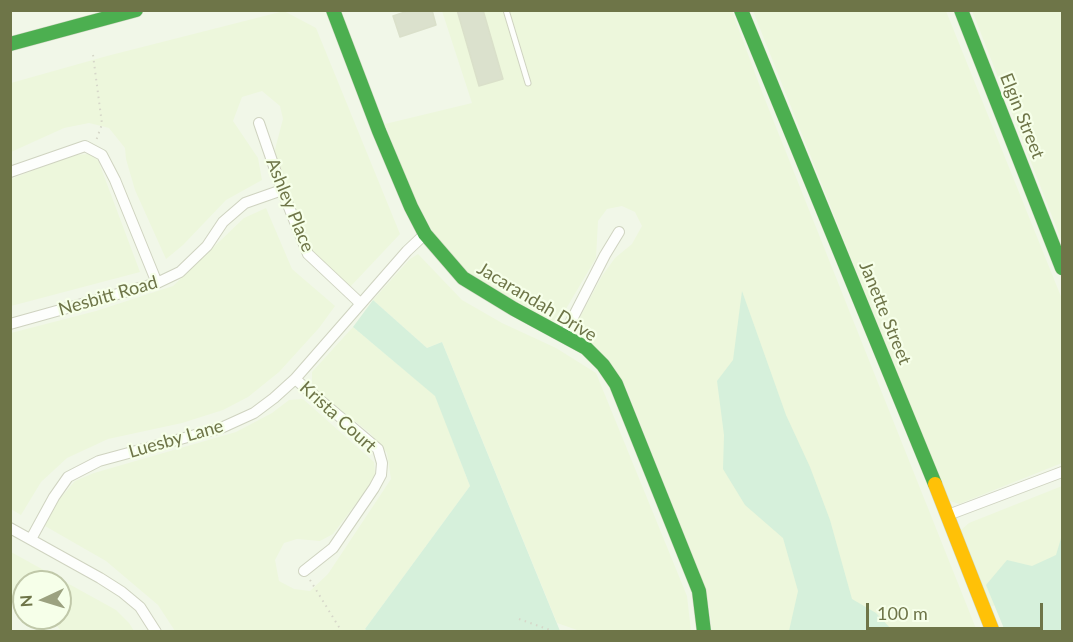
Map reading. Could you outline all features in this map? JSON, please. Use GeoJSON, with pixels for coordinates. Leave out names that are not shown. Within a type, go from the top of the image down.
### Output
{"type":"FeatureCollection","features":[{"type":"Feature","properties":{"kind":"street"},"geometry":{"type":"LineString","coordinates":[[10,44],[136,10]]}},
{"type":"Feature","properties":{"kind":"street","name":"Jacarandah Drive"},"geometry":{"type":"LineString","coordinates":[[333,10],[379,131],[425,234],[463,278],[586,348],[603,365],[616,384],[699,591],[704,632]]}},
{"type":"Feature","properties":{"kind":"street","name":"Janette Street"},"geometry":{"type":"LineString","coordinates":[[741,10],[948,515],[993,632]]}},
{"type":"Feature","properties":{"kind":"street","name":"Elgin Street"},"geometry":{"type":"LineString","coordinates":[[961,10],[1062,268]]}},
{"type":"Feature","properties":{"kind":"street","name":"Ashley Place"},"geometry":{"type":"LineString","coordinates":[[259,123],[282,190],[308,254],[360,303]]}},
{"type":"Feature","properties":{"kind":"street"},"geometry":{"type":"LineString","coordinates":[[10,172],[85,146],[102,155],[115,180],[157,283]]}},
{"type":"Feature","properties":{"kind":"street","name":"Nesbitt Road"},"geometry":{"type":"LineString","coordinates":[[10,324],[157,283],[180,272],[207,246],[223,222],[245,203],[282,190]]}},
{"type":"Feature","properties":{"kind":"street"},"geometry":{"type":"LineString","coordinates":[[564,335],[604,255],[619,232]]}},
{"type":"Feature","properties":{"kind":"street","name":"Luesby Lane"},"geometry":{"type":"LineString","coordinates":[[31,539],[68,477],[99,461],[221,428],[254,413],[295,379],[406,251],[425,234]]}},
{"type":"Feature","properties":{"kind":"street","name":"Krista Court"},"geometry":{"type":"LineString","coordinates":[[295,379],[378,449],[382,463],[381,475],[374,488],[333,548],[304,571]]}},
{"type":"Feature","properties":{"kind":"street"},"geometry":{"type":"LineString","coordinates":[[948,515],[1062,472]]}},
{"type":"Feature","properties":{"kind":"street"},"geometry":{"type":"LineString","coordinates":[[10,528],[122,592],[140,607],[156,632]]}},
{"type":"Feature","properties":{"kind":"lane"},"geometry":{"type":"LineString","coordinates":[[506,10],[528,83]]}},
{"type":"Feature","properties":{"kind":"path"},"geometry":{"type":"LineString","coordinates":[[92,149],[102,124],[93,55]]}},
{"type":"Feature","properties":{"kind":"path"},"geometry":{"type":"LineString","coordinates":[[304,571],[342,632]]}},
{"type":"Feature","properties":{"kind":"path"},"geometry":{"type":"LineString","coordinates":[[519,619],[556,632]]}},
{"type":"Feature","properties":{"kind":"shaded area"},"geometry":{"type":"Polygon","coordinates":[[[284,11],[316,28],[400,234],[350,287],[312,250],[273,157],[283,119],[280,106],[262,91],[242,97],[233,121],[258,158],[262,180],[226,200],[183,245],[166,259],[135,190],[125,148],[109,128],[89,123],[64,128],[11,152],[11,83],[284,11]]]}},
{"type":"Feature","properties":{"kind":"shaded area"},"geometry":{"type":"Polygon","coordinates":[[[442,11],[732,11],[762,92],[977,631],[712,631],[709,606],[699,571],[625,385],[608,359],[571,334],[602,276],[615,258],[632,244],[642,226],[635,212],[622,206],[607,209],[598,221],[596,258],[563,314],[553,321],[528,311],[463,270],[435,236],[410,189],[385,124],[472,103],[442,11]]]}},
{"type":"Feature","properties":{"kind":"shaded area"},"geometry":{"type":"Polygon","coordinates":[[[753,11],[946,11],[1062,299],[1062,463],[959,504],[947,500],[753,11]]]}},
{"type":"Feature","properties":{"kind":"shaded area"},"geometry":{"type":"Polygon","coordinates":[[[972,11],[1062,11],[1062,242],[975,18],[972,11]]]}},
{"type":"Feature","properties":{"kind":"shaded area"},"geometry":{"type":"Polygon","coordinates":[[[90,154],[98,160],[140,272],[11,306],[11,179],[73,155],[90,154]]]}},
{"type":"Feature","properties":{"kind":"shaded area"},"geometry":{"type":"Polygon","coordinates":[[[266,208],[292,269],[335,306],[319,328],[279,372],[248,397],[223,410],[182,423],[108,439],[67,458],[41,482],[21,515],[11,509],[11,333],[96,311],[173,286],[244,218],[266,208]]]}},
{"type":"Feature","properties":{"kind":"shaded area"},"geometry":{"type":"Polygon","coordinates":[[[418,254],[462,300],[502,323],[556,348],[596,373],[687,596],[691,631],[580,631],[557,623],[442,342],[427,348],[373,300],[410,259],[418,254]]]}},
{"type":"Feature","properties":{"kind":"shaded area"},"geometry":{"type":"Polygon","coordinates":[[[742,291],[786,415],[810,467],[830,520],[852,599],[876,613],[893,631],[789,631],[798,591],[783,538],[745,505],[723,469],[724,435],[717,381],[733,360],[742,291]]]}},
{"type":"Feature","properties":{"kind":"shaded area"},"geometry":{"type":"Polygon","coordinates":[[[373,300],[427,348],[442,342],[560,631],[369,632],[365,629],[470,486],[435,396],[353,327],[373,300]]]}},
{"type":"Feature","properties":{"kind":"shaded area"},"geometry":{"type":"Polygon","coordinates":[[[353,327],[436,396],[470,486],[365,629],[369,631],[175,631],[158,605],[106,561],[45,526],[58,501],[75,481],[94,473],[236,432],[272,413],[289,400],[303,399],[374,462],[375,474],[367,489],[333,534],[320,541],[297,539],[284,543],[275,560],[279,581],[294,589],[310,591],[328,574],[391,479],[387,453],[370,433],[312,388],[312,372],[353,327]]]}},
{"type":"Feature","properties":{"kind":"shaded area"},"geometry":{"type":"Polygon","coordinates":[[[1062,486],[1062,582],[990,607],[960,531],[969,523],[1062,486]]]}},
{"type":"Feature","properties":{"kind":"shaded area"},"geometry":{"type":"Polygon","coordinates":[[[1062,535],[1062,631],[1005,631],[986,585],[1007,560],[1032,566],[1056,555],[1062,535]]]}},
{"type":"Feature","properties":{"kind":"shaded area"},"geometry":{"type":"Polygon","coordinates":[[[11,552],[44,570],[12,570],[11,602],[11,552]]]}},
{"type":"Feature","properties":{"kind":"shaded area"},"geometry":{"type":"Polygon","coordinates":[[[72,586],[116,610],[134,631],[61,631],[72,630],[72,586]]]}},
{"type":"Feature","properties":{"kind":"building"},"geometry":{"type":"Polygon","coordinates":[[[411,10],[432,10],[436,25],[400,37],[393,16],[411,10]]]}},
{"type":"Feature","properties":{"kind":"building"},"geometry":{"type":"Polygon","coordinates":[[[457,10],[483,10],[503,79],[479,86],[457,10]]]}},
{"type":"Feature","properties":{"kind":"traffic: fast"},"geometry":{"type":"LineString","coordinates":[[10,44],[136,10]]}},
{"type":"Feature","properties":{"kind":"traffic: fast"},"geometry":{"type":"LineString","coordinates":[[333,10],[379,131],[425,234],[463,278],[586,348],[603,365],[616,384],[699,591],[704,632]]}},
{"type":"Feature","properties":{"kind":"traffic: fast"},"geometry":{"type":"LineString","coordinates":[[741,10],[935,484]]}},
{"type":"Feature","properties":{"kind":"traffic: fast"},"geometry":{"type":"LineString","coordinates":[[961,10],[1062,268]]}},
{"type":"Feature","properties":{"kind":"traffic: slow"},"geometry":{"type":"LineString","coordinates":[[935,484],[993,632]]}}]}
